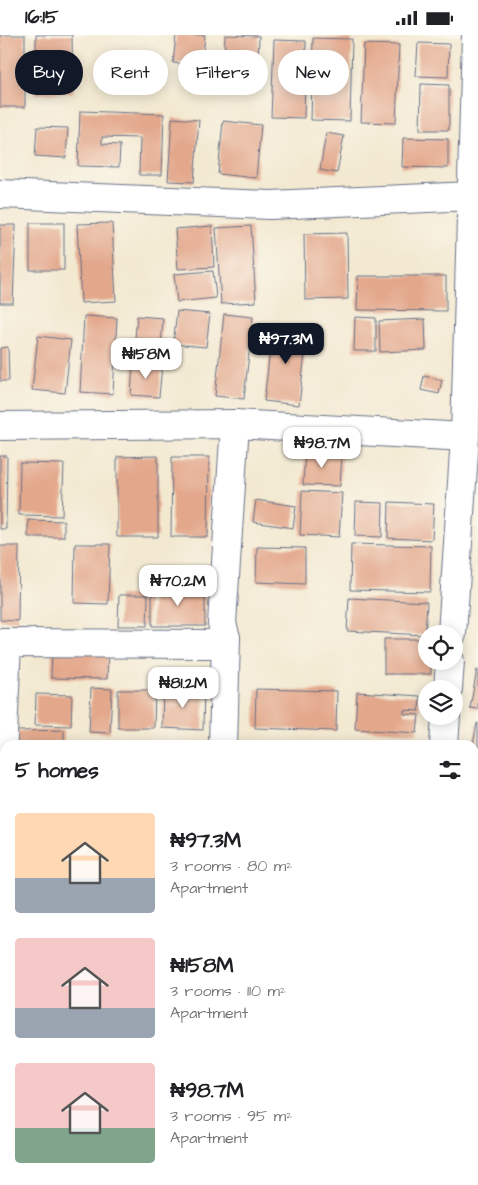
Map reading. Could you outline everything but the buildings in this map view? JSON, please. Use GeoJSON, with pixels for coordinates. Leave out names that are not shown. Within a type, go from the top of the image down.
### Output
{"type":"FeatureCollection","features":[{"type":"Feature","properties":{"kind":"street"},"geometry":{"type":"LineString","coordinates":[[453,625],[466,437],[476,35]]}},
{"type":"Feature","properties":{"kind":"street"},"geometry":{"type":"LineString","coordinates":[[0,193],[270,205],[472,196]]}},
{"type":"Feature","properties":{"kind":"street"},"geometry":{"type":"LineString","coordinates":[[0,426],[235,424],[466,437]]}},
{"type":"Feature","properties":{"kind":"street"},"geometry":{"type":"LineString","coordinates":[[223,740],[226,639],[222,623],[235,424]]}},
{"type":"Feature","properties":{"kind":"street"},"geometry":{"type":"LineString","coordinates":[[1,740],[3,643],[210,644],[226,639]]}},
{"type":"Feature","properties":{"kind":"street"},"geometry":{"type":"LineString","coordinates":[[444,740],[445,725]]}}]}
